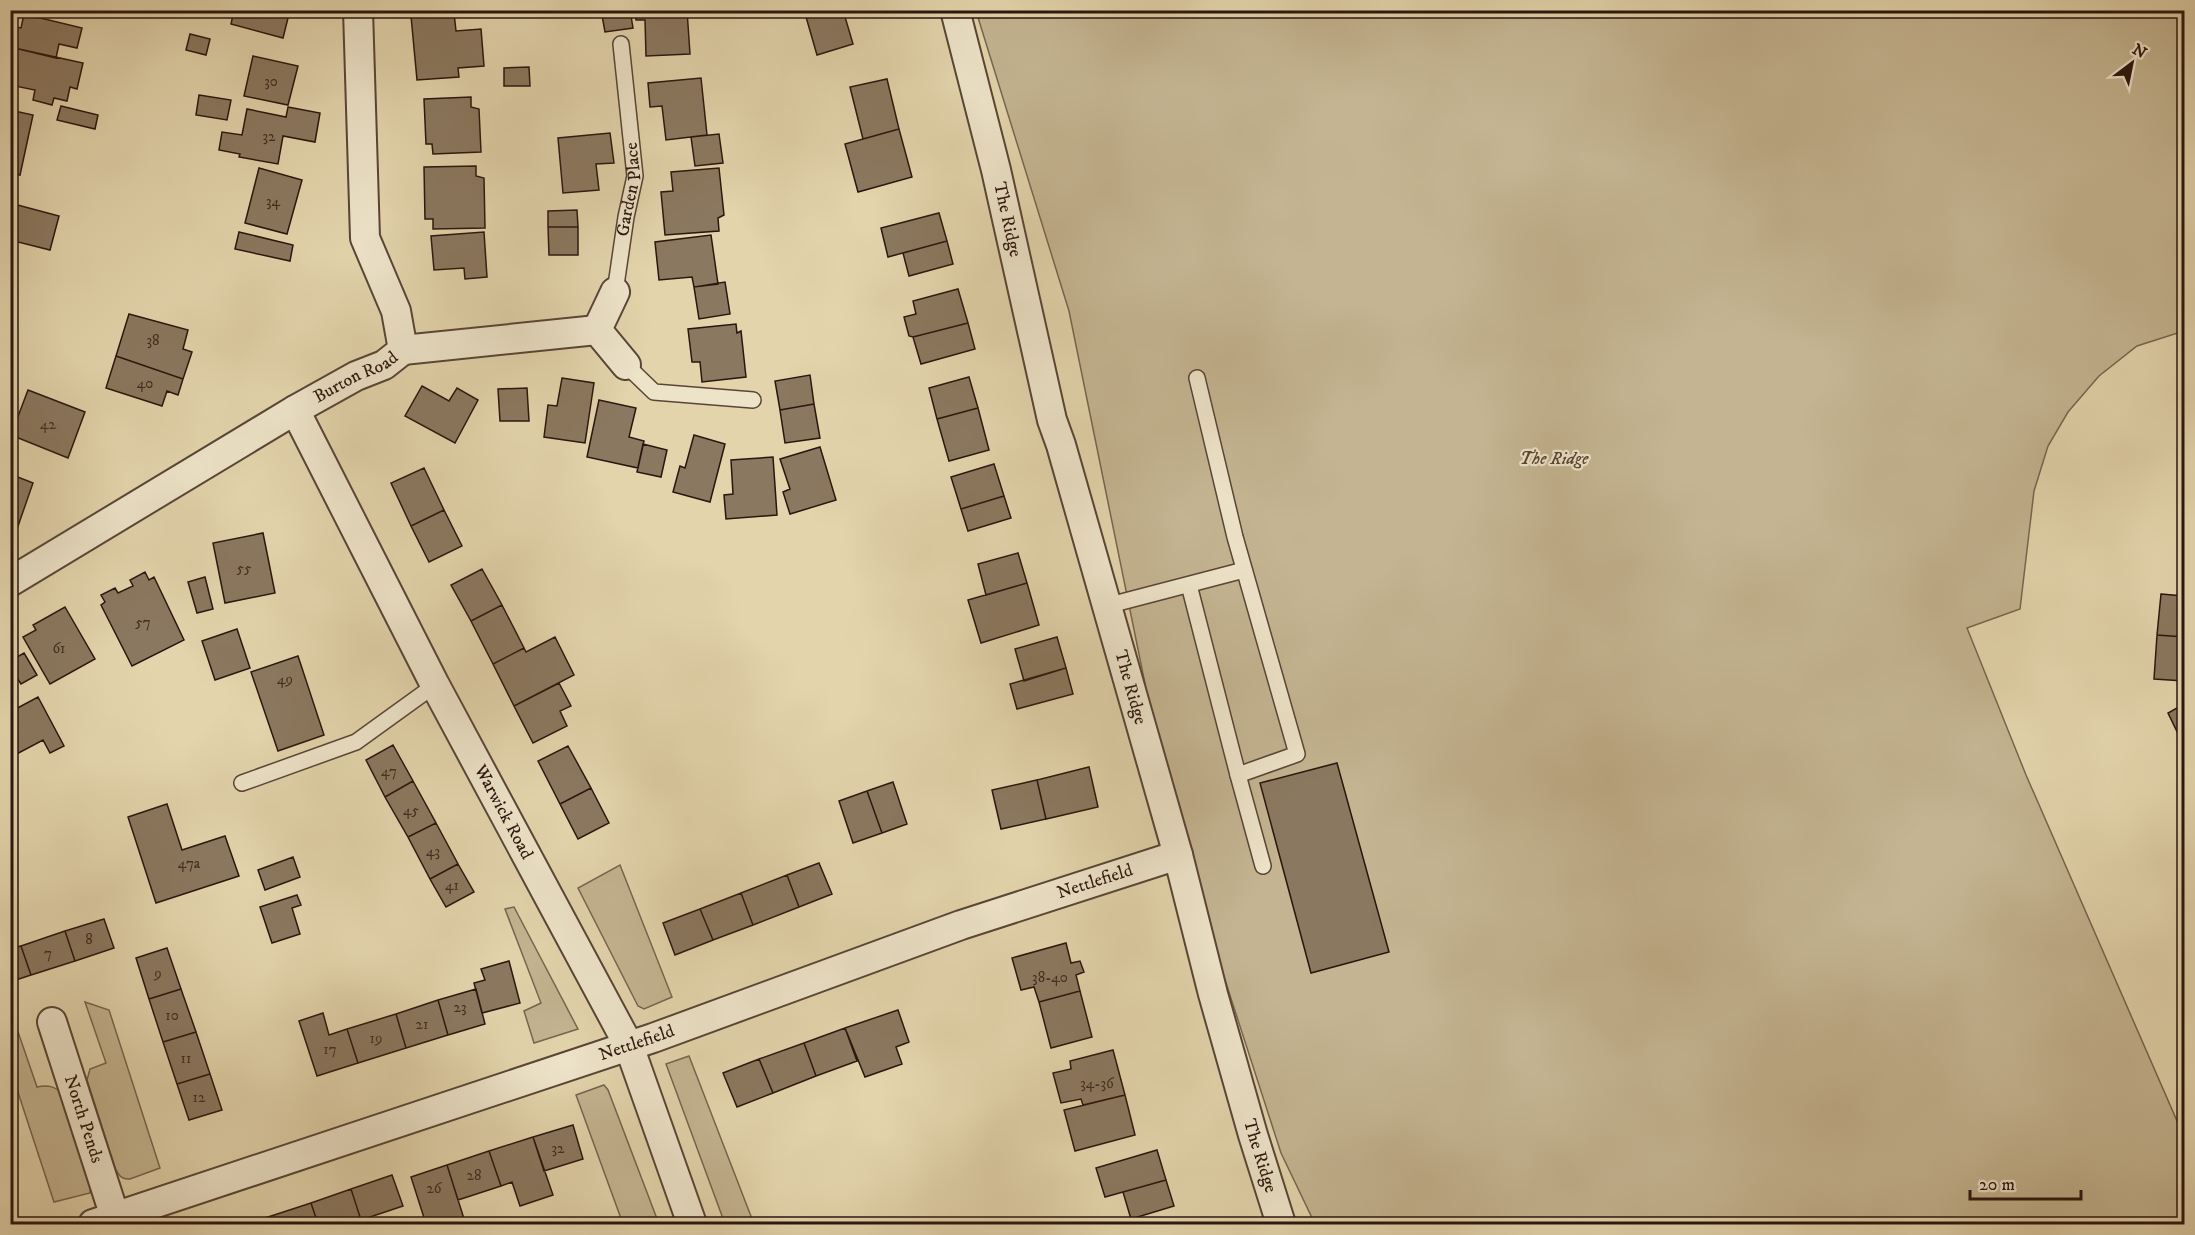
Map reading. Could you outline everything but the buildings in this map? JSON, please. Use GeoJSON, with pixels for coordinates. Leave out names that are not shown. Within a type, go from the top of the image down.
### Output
{"type":"FeatureCollection","features":[{"type":"Feature","properties":{"kind":"street","name":"Burton Road"},"geometry":{"type":"LineString","coordinates":[[10,582],[295,410],[356,376],[384,364],[403,350],[396,311],[365,237],[358,10]]}},
{"type":"Feature","properties":{"kind":"street","name":"The Ridge"},"geometry":{"type":"LineString","coordinates":[[955,10],[996,170],[1052,420],[1178,855],[1253,1135],[1281,1224]]}},
{"type":"Feature","properties":{"kind":"street","name":"Garden Place"},"geometry":{"type":"LineString","coordinates":[[597,330],[615,292]]}},
{"type":"Feature","properties":{"kind":"street"},"geometry":{"type":"LineString","coordinates":[[403,350],[597,330],[626,365]]}},
{"type":"Feature","properties":{"kind":"street","name":"Warwick Road"},"geometry":{"type":"LineString","coordinates":[[295,410],[435,685],[629,1046],[692,1224]]}},
{"type":"Feature","properties":{"kind":"street","name":"Nettlefield"},"geometry":{"type":"LineString","coordinates":[[104,1221],[629,1046],[961,925],[1178,855]]}},
{"type":"Feature","properties":{"kind":"street","name":"North Pends"},"geometry":{"type":"LineString","coordinates":[[52,1022],[104,1221]]}},
{"type":"Feature","properties":{"kind":"lane","name":"Garden Place"},"geometry":{"type":"LineString","coordinates":[[615,292],[626,217],[635,176],[621,44]]}},
{"type":"Feature","properties":{"kind":"lane"},"geometry":{"type":"LineString","coordinates":[[626,365],[654,392],[753,400]]}},
{"type":"Feature","properties":{"kind":"lane"},"geometry":{"type":"LineString","coordinates":[[1197,378],[1244,570],[1297,754],[1238,775]]}},
{"type":"Feature","properties":{"kind":"lane"},"geometry":{"type":"LineString","coordinates":[[1106,606],[1244,570]]}},
{"type":"Feature","properties":{"kind":"lane"},"geometry":{"type":"LineString","coordinates":[[1189,585],[1263,866]]}},
{"type":"Feature","properties":{"kind":"lane"},"geometry":{"type":"LineString","coordinates":[[242,783],[356,742],[435,685]]}},
{"type":"Feature","properties":{"kind":"green space","name":"The Ridge"},"geometry":{"type":"Polygon","coordinates":[[[976,11],[2184,11],[2184,331],[2137,346],[2099,376],[2068,412],[2048,446],[2034,491],[2020,609],[1967,628],[2026,775],[2184,1137],[2184,1224],[1315,1224],[1281,1153],[1172,816],[1069,311],[976,11]]]}},
{"type":"Feature","properties":{"kind":"green space"},"geometry":{"type":"Polygon","coordinates":[[[620,865],[672,997],[644,1009],[638,1006],[578,888],[620,865]]]}},
{"type":"Feature","properties":{"kind":"green space"},"geometry":{"type":"Polygon","coordinates":[[[514,907],[578,1029],[534,1043],[524,1011],[541,1003],[505,909],[514,907]]]}},
{"type":"Feature","properties":{"kind":"green space"},"geometry":{"type":"Polygon","coordinates":[[[85,1002],[109,1010],[160,1168],[130,1179],[122,1178],[115,1168],[87,1080],[90,1069],[106,1063],[85,1002]]]}},
{"type":"Feature","properties":{"kind":"green space"},"geometry":{"type":"Polygon","coordinates":[[[16,1026],[37,1087],[52,1087],[65,1095],[91,1183],[90,1193],[54,1202],[11,1071],[10,1030],[16,1026]]]}},
{"type":"Feature","properties":{"kind":"green space"},"geometry":{"type":"Polygon","coordinates":[[[689,1056],[754,1224],[725,1224],[666,1064],[689,1056]]]}},
{"type":"Feature","properties":{"kind":"green space"},"geometry":{"type":"Polygon","coordinates":[[[604,1085],[608,1090],[659,1224],[623,1224],[576,1095],[604,1085]]]}}]}
